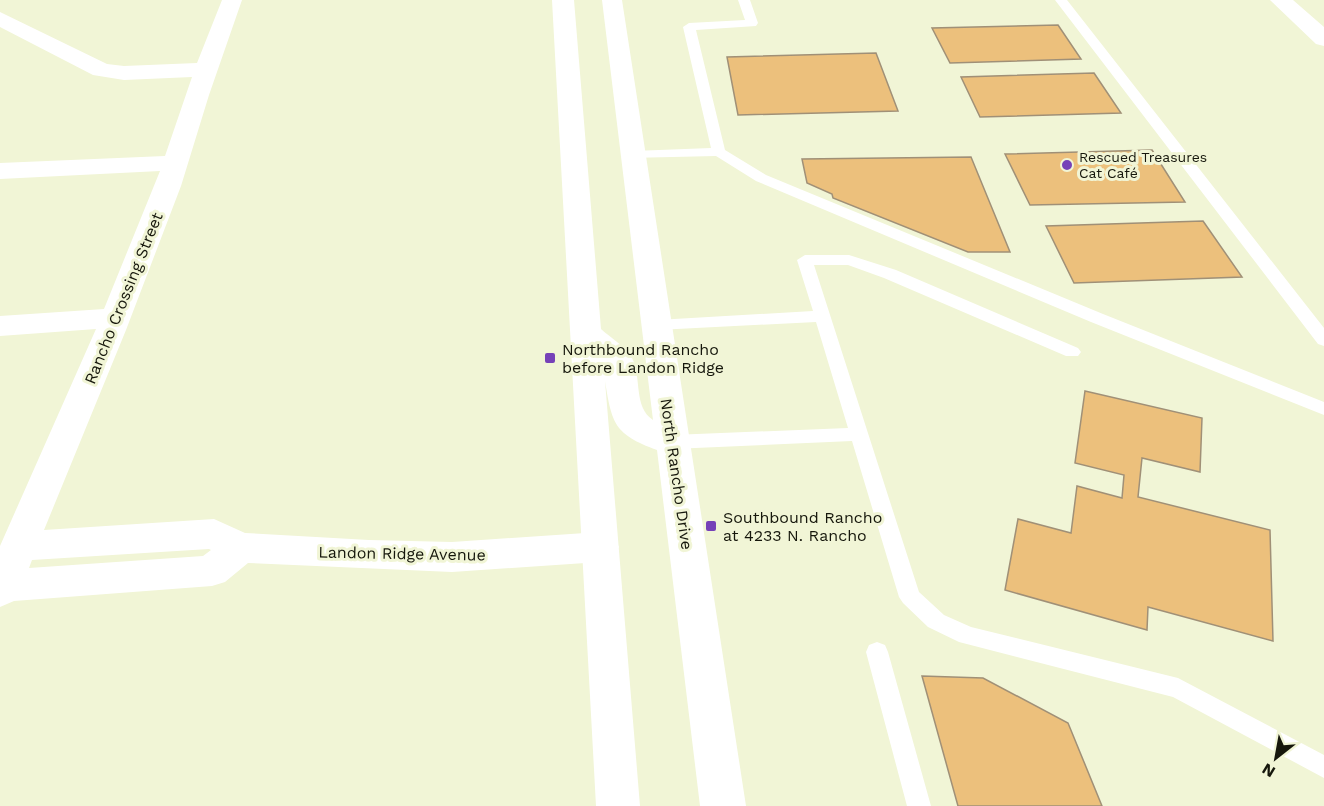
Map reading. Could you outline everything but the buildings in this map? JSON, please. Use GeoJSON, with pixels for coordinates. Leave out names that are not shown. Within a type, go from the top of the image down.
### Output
{"type":"FeatureCollection","features":[{"type":"Feature","properties":{"kind":"street","name":"Rancho Crossing Street"},"geometry":{"type":"LineString","coordinates":[[1,589],[115,318],[176,163],[206,70],[232,0]]}},
{"type":"Feature","properties":{"kind":"street"},"geometry":{"type":"LineString","coordinates":[[1281,0],[1323,37]]}},
{"type":"Feature","properties":{"kind":"street","name":"North Rancho Drive"},"geometry":{"type":"LineString","coordinates":[[591,10],[633,155],[723,806]]}},
{"type":"Feature","properties":{"kind":"street","name":"North Rancho Drive"},"geometry":{"type":"LineString","coordinates":[[591,10],[585,332],[618,806]]}},
{"type":"Feature","properties":{"kind":"street"},"geometry":{"type":"LineString","coordinates":[[0,18],[101,70],[124,73],[206,70]]}},
{"type":"Feature","properties":{"kind":"street"},"geometry":{"type":"LineString","coordinates":[[0,171],[176,163]]}},
{"type":"Feature","properties":{"kind":"street"},"geometry":{"type":"LineString","coordinates":[[0,326],[115,318]]}},
{"type":"Feature","properties":{"kind":"street"},"geometry":{"type":"LineString","coordinates":[[585,332],[618,362],[627,415],[636,425],[650,434],[672,442]]}},
{"type":"Feature","properties":{"kind":"street","name":"Landon Ridge Avenue"},"geometry":{"type":"LineString","coordinates":[[19,546],[214,534],[240,548],[452,557],[600,547]]}},
{"type":"Feature","properties":{"kind":"street"},"geometry":{"type":"LineString","coordinates":[[1,589],[212,571],[240,548]]}},
{"type":"Feature","properties":{"kind":"lane"},"geometry":{"type":"LineString","coordinates":[[719,152],[689,27],[752,23],[744,0]]}},
{"type":"Feature","properties":{"kind":"lane"},"geometry":{"type":"LineString","coordinates":[[1061,0],[1324,340]]}},
{"type":"Feature","properties":{"kind":"lane"},"geometry":{"type":"LineString","coordinates":[[633,155],[719,152],[761,178],[1097,318],[1324,409]]}},
{"type":"Feature","properties":{"kind":"lane"},"geometry":{"type":"LineString","coordinates":[[1072,352],[890,274],[849,260],[805,260],[910,597],[936,621],[967,635],[1178,688],[1324,767]]}},
{"type":"Feature","properties":{"kind":"lane"},"geometry":{"type":"LineString","coordinates":[[657,325],[822,316]]}},
{"type":"Feature","properties":{"kind":"lane"},"geometry":{"type":"LineString","coordinates":[[672,442],[860,434]]}},
{"type":"Feature","properties":{"kind":"lane"},"geometry":{"type":"LineString","coordinates":[[877,652],[919,806]]}},
{"type":"Feature","properties":{"kind":"place","name":"Rescued Treasures Cat Café"},"geometry":{"type":"Point","coordinates":[1067,165]}},
{"type":"Feature","properties":{"kind":"place","name":"Northbound Rancho before Landon Ridge"},"geometry":{"type":"Point","coordinates":[550,358]}},
{"type":"Feature","properties":{"kind":"place","name":"Southbound Rancho at 4233 N. Rancho"},"geometry":{"type":"Point","coordinates":[711,526]}}]}
